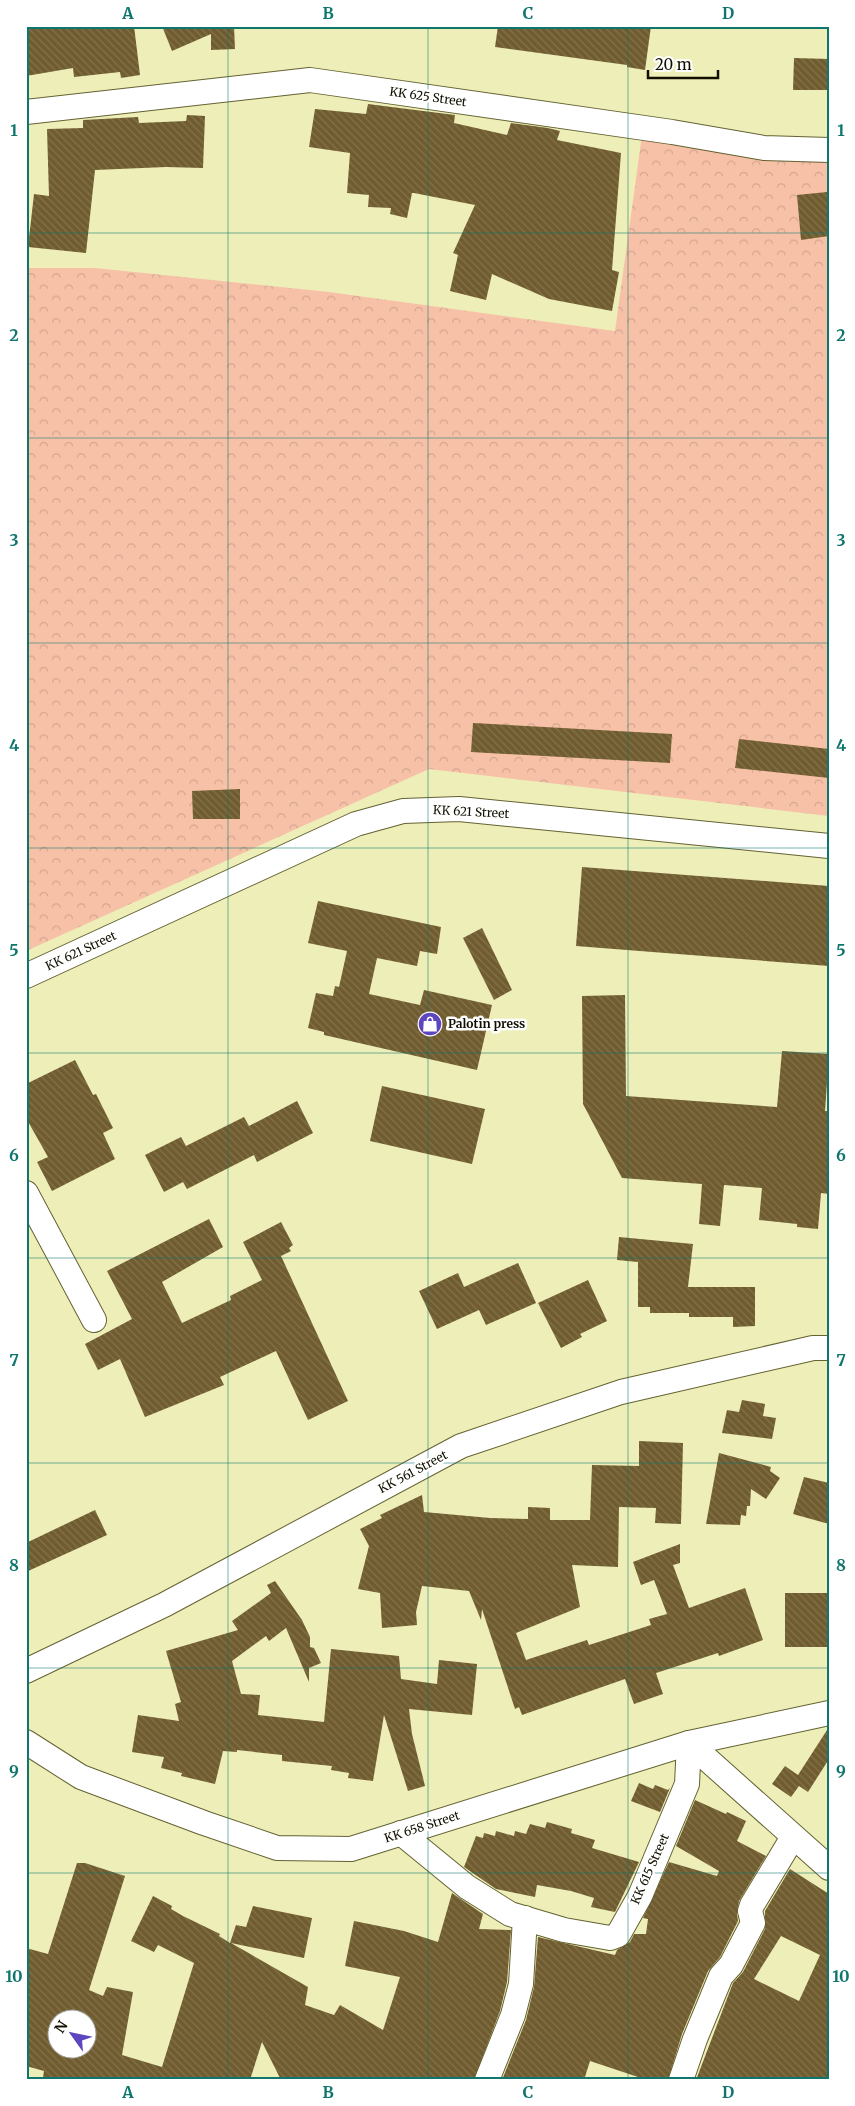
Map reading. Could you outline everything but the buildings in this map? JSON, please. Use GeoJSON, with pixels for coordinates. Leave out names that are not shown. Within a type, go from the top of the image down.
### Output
{"type":"FeatureCollection","features":[{"type":"Feature","properties":{"kind":"street","name":"KK 625 Street"},"geometry":{"type":"LineString","coordinates":[[26,112],[310,80],[672,132],[764,148],[829,150]]}},
{"type":"Feature","properties":{"kind":"street","name":"KK 621 Street"},"geometry":{"type":"LineString","coordinates":[[26,976],[356,824],[403,811],[459,809],[829,846]]}},
{"type":"Feature","properties":{"kind":"street"},"geometry":{"type":"LineString","coordinates":[[26,1193],[94,1320]]}},
{"type":"Feature","properties":{"kind":"street","name":"KK 561 Street"},"geometry":{"type":"LineString","coordinates":[[26,1671],[164,1605],[461,1446],[621,1392],[813,1348],[829,1348]]}},
{"type":"Feature","properties":{"kind":"street","name":"KK 658 Street"},"geometry":{"type":"LineString","coordinates":[[26,1742],[81,1776],[204,1823],[277,1848],[351,1849],[689,1743],[829,1712]]}},
{"type":"Feature","properties":{"kind":"street"},"geometry":{"type":"LineString","coordinates":[[689,1743],[829,1868]]}},
{"type":"Feature","properties":{"kind":"street","name":"KK 615 Street"},"geometry":{"type":"LineString","coordinates":[[401,1834],[467,1887],[510,1914],[564,1930],[610,1938],[618,1935],[640,1896],[687,1784],[689,1743]]}},
{"type":"Feature","properties":{"kind":"street"},"geometry":{"type":"LineString","coordinates":[[681,2080],[695,2039],[721,1976],[731,1966],[754,1923],[750,1911],[752,1905],[793,1837]]}},
{"type":"Feature","properties":{"kind":"street"},"geometry":{"type":"LineString","coordinates":[[487,2080],[513,2014],[521,1984],[525,1918]]}},
{"type":"Feature","properties":{"kind":"green space"},"geometry":{"type":"Polygon","coordinates":[[[642,135],[829,160],[829,816],[429,769],[26,951],[26,268],[95,268],[329,292],[615,331],[642,135]]]}},
{"type":"Feature","properties":{"kind":"place","name":"Palotin press"},"geometry":{"type":"Point","coordinates":[430,1024]}}]}
